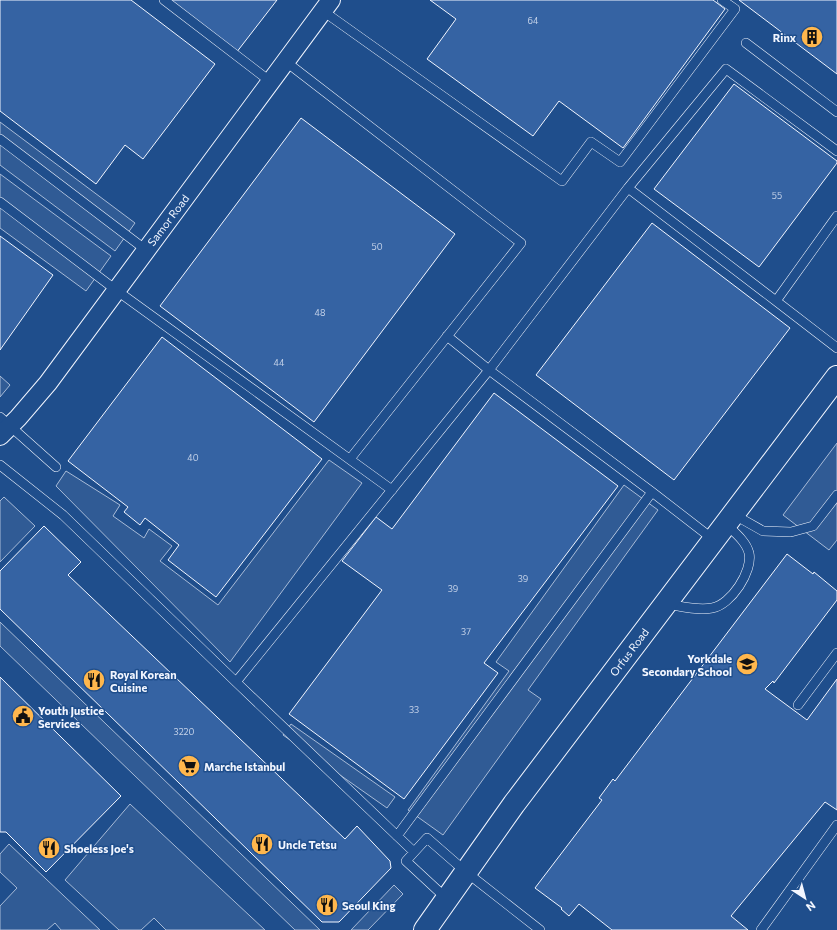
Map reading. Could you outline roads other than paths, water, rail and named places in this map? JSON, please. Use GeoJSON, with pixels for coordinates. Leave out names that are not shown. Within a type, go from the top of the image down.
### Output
{"type":"FeatureCollection","features":[{"type":"Feature","properties":{"kind":"street","name":"Samor Road"},"geometry":{"type":"LineString","coordinates":[[3,427],[48,383],[327,5]]}},
{"type":"Feature","properties":{"kind":"street","name":"Orfus Road"},"geometry":{"type":"LineString","coordinates":[[425,930],[514,804],[837,377]]}},
{"type":"Feature","properties":{"kind":"lane"},"geometry":{"type":"LineString","coordinates":[[164,0],[271,82]]}},
{"type":"Feature","properties":{"kind":"lane"},"geometry":{"type":"LineString","coordinates":[[327,5],[562,181],[591,142],[620,162],[734,9],[722,0]]}},
{"type":"Feature","properties":{"kind":"lane"},"geometry":{"type":"LineString","coordinates":[[746,43],[837,112]]}},
{"type":"Feature","properties":{"kind":"lane"},"geometry":{"type":"LineString","coordinates":[[285,62],[521,243],[350,458]]}},
{"type":"Feature","properties":{"kind":"lane"},"geometry":{"type":"LineString","coordinates":[[236,682],[489,370],[628,188],[726,69],[837,151]]}},
{"type":"Feature","properties":{"kind":"lane"},"geometry":{"type":"LineString","coordinates":[[0,139],[146,250]]}},
{"type":"Feature","properties":{"kind":"lane"},"geometry":{"type":"LineString","coordinates":[[628,188],[837,348]]}},
{"type":"Feature","properties":{"kind":"lane"},"geometry":{"type":"LineString","coordinates":[[0,202],[116,290],[350,458],[392,490]]}},
{"type":"Feature","properties":{"kind":"lane"},"geometry":{"type":"LineString","coordinates":[[776,301],[837,216]]}},
{"type":"Feature","properties":{"kind":"lane"},"geometry":{"type":"LineString","coordinates":[[447,336],[489,370],[652,492],[724,526],[744,542],[749,553],[749,568],[742,583],[722,604],[714,608],[697,609],[666,604]]}},
{"type":"Feature","properties":{"kind":"lane"},"geometry":{"type":"LineString","coordinates":[[3,427],[56,467]]}},
{"type":"Feature","properties":{"kind":"lane"},"geometry":{"type":"LineString","coordinates":[[0,465],[63,516],[414,852]]}},
{"type":"Feature","properties":{"kind":"lane"},"geometry":{"type":"LineString","coordinates":[[397,836],[652,492]]}},
{"type":"Feature","properties":{"kind":"lane"},"geometry":{"type":"LineString","coordinates":[[724,526],[763,531],[791,532],[813,526],[837,495]]}},
{"type":"Feature","properties":{"kind":"lane"},"geometry":{"type":"LineString","coordinates":[[798,705],[837,653]]}},
{"type":"Feature","properties":{"kind":"lane"},"geometry":{"type":"LineString","coordinates":[[761,930],[837,825]]}},
{"type":"Feature","properties":{"kind":"lane"},"geometry":{"type":"LineString","coordinates":[[447,899],[406,861],[427,838],[466,872],[540,930]]}},
{"type":"Feature","properties":{"kind":"place","name":"Rinx"},"geometry":{"type":"Point","coordinates":[812,37]}},
{"type":"Feature","properties":{"kind":"place","name":"Yorkdale Secondary School"},"geometry":{"type":"Point","coordinates":[747,664]}},
{"type":"Feature","properties":{"kind":"place","name":"Royal Korean Cuisine"},"geometry":{"type":"Point","coordinates":[94,680]}},
{"type":"Feature","properties":{"kind":"place","name":"Youth Justice Services"},"geometry":{"type":"Point","coordinates":[23,716]}},
{"type":"Feature","properties":{"kind":"place","name":"Marche Istanbul"},"geometry":{"type":"Point","coordinates":[189,766]}},
{"type":"Feature","properties":{"kind":"place","name":"Uncle Tetsu"},"geometry":{"type":"Point","coordinates":[262,844]}},
{"type":"Feature","properties":{"kind":"place","name":"Shoeless Joe's"},"geometry":{"type":"Point","coordinates":[49,848]}},
{"type":"Feature","properties":{"kind":"place","name":"Seoul King"},"geometry":{"type":"Point","coordinates":[327,905]}}]}
